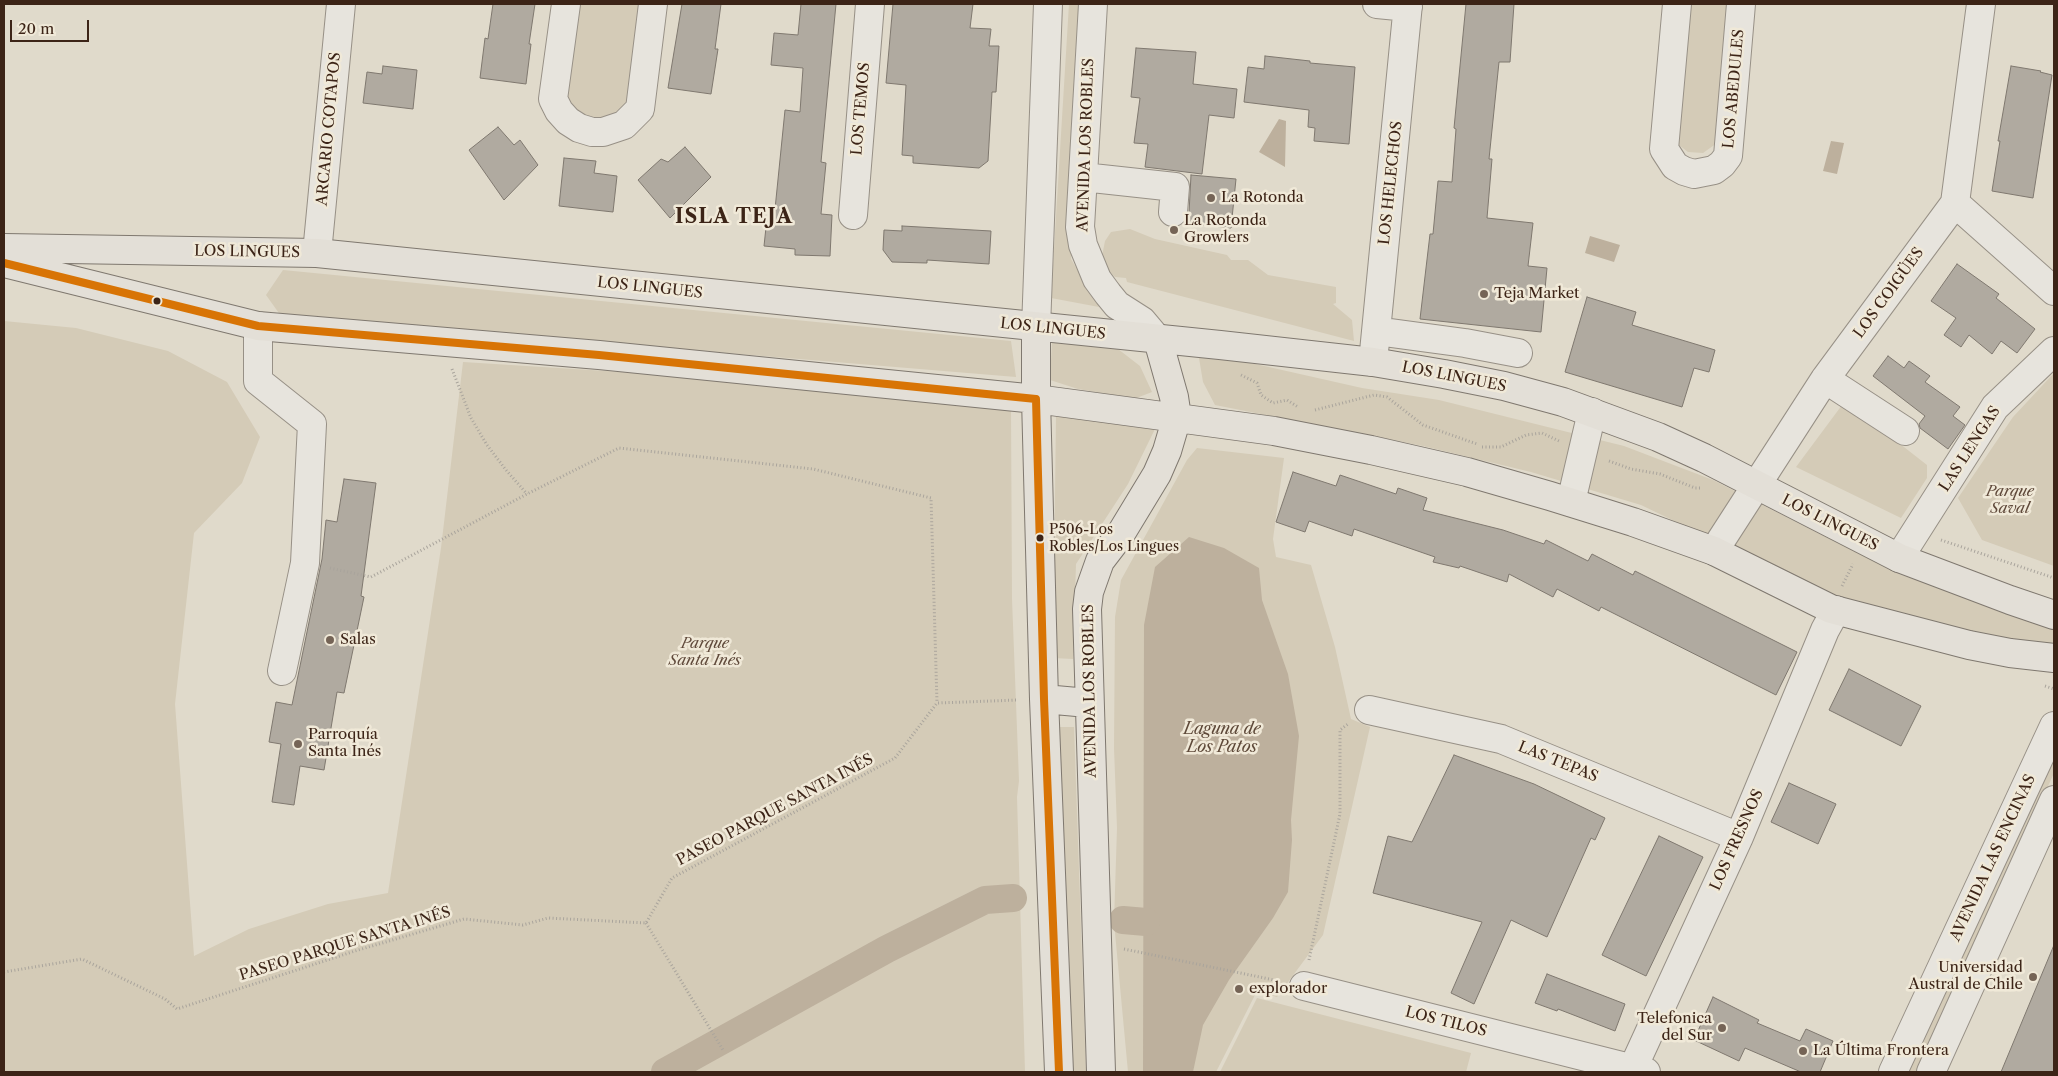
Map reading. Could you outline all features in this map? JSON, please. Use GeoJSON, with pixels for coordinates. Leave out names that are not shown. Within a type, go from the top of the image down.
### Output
{"type":"FeatureCollection","features":[{"type":"Feature","properties":{"kind":"main road","name":"LOS LINGUES"},"geometry":{"type":"LineString","coordinates":[[4,248],[317,253],[1373,362],[1504,386],[1592,412],[1658,437],[1704,458],[1899,558],[2054,615]]}},
{"type":"Feature","properties":{"kind":"main road"},"geometry":{"type":"LineString","coordinates":[[4,262],[258,326],[442,341],[1036,399],[1274,431],[1371,450],[1467,472],[1571,502],[1714,551],[1834,609],[1969,645],[2010,653],[2054,658]]}},
{"type":"Feature","properties":{"kind":"main road"},"geometry":{"type":"LineString","coordinates":[[1036,328],[1036,399],[1044,699],[1059,1072]]}},
{"type":"Feature","properties":{"kind":"main road","name":"AVENIDA LOS ROBLES"},"geometry":{"type":"LineString","coordinates":[[1101,1072],[1088,703],[1087,609],[1091,584],[1100,560],[1120,535],[1157,474],[1167,451],[1177,417],[1174,397],[1158,340]]}},
{"type":"Feature","properties":{"kind":"main road"},"geometry":{"type":"LineString","coordinates":[[1044,699],[1088,703]]}},
{"type":"Feature","properties":{"kind":"street","name":"ARCARIO COTAPOS"},"geometry":{"type":"LineString","coordinates":[[317,253],[341,4]]}},
{"type":"Feature","properties":{"kind":"street"},"geometry":{"type":"LineString","coordinates":[[566,4],[553,99],[559,111],[568,121],[579,128],[592,132],[603,132],[614,130],[624,125],[640,109],[653,4]]}},
{"type":"Feature","properties":{"kind":"street","name":"LOS TEMOS"},"geometry":{"type":"LineString","coordinates":[[853,215],[870,4]]}},
{"type":"Feature","properties":{"kind":"street"},"geometry":{"type":"LineString","coordinates":[[1036,328],[1048,4]]}},
{"type":"Feature","properties":{"kind":"street","name":"AVENIDA LOS ROBLES"},"geometry":{"type":"LineString","coordinates":[[1093,4],[1080,227],[1089,262],[1108,294],[1117,305],[1142,321],[1158,340]]}},
{"type":"Feature","properties":{"kind":"street"},"geometry":{"type":"LineString","coordinates":[[1377,4],[1408,5]]}},
{"type":"Feature","properties":{"kind":"street","name":"LOS ABEDULES"},"geometry":{"type":"LineString","coordinates":[[1677,4],[1664,149],[1675,166],[1694,174],[1714,170],[1728,156],[1741,4]]}},
{"type":"Feature","properties":{"kind":"street","name":"LOS COIGÜES"},"geometry":{"type":"LineString","coordinates":[[1714,551],[1826,379],[1955,203],[1981,4]]}},
{"type":"Feature","properties":{"kind":"street","name":"LOS HELECHOS"},"geometry":{"type":"LineString","coordinates":[[1373,362],[1408,5]]}},
{"type":"Feature","properties":{"kind":"street"},"geometry":{"type":"LineString","coordinates":[[1083,177],[1175,187],[1173,212]]}},
{"type":"Feature","properties":{"kind":"street"},"geometry":{"type":"LineString","coordinates":[[1955,203],[2054,290]]}},
{"type":"Feature","properties":{"kind":"street"},"geometry":{"type":"LineString","coordinates":[[258,326],[258,381],[312,424],[305,563],[282,671]]}},
{"type":"Feature","properties":{"kind":"street"},"geometry":{"type":"LineString","coordinates":[[1376,331],[1465,343],[1518,353]]}},
{"type":"Feature","properties":{"kind":"street","name":"LAS LENGAS"},"geometry":{"type":"LineString","coordinates":[[1899,558],[1995,407],[2054,351]]}},
{"type":"Feature","properties":{"kind":"street"},"geometry":{"type":"LineString","coordinates":[[1826,379],[1905,432]]}},
{"type":"Feature","properties":{"kind":"street"},"geometry":{"type":"LineString","coordinates":[[1571,502],[1592,412]]}},
{"type":"Feature","properties":{"kind":"street","name":"LOS FRESNOS"},"geometry":{"type":"LineString","coordinates":[[1639,1070],[1834,609]]}},
{"type":"Feature","properties":{"kind":"street","name":"LAS TEPAS"},"geometry":{"type":"LineString","coordinates":[[1369,710],[1500,739],[1739,837]]}},
{"type":"Feature","properties":{"kind":"street","name":"AVENIDA LAS ENCINAS"},"geometry":{"type":"LineString","coordinates":[[1893,1072],[2054,726]]}},
{"type":"Feature","properties":{"kind":"street","name":"AVENIDA LAS ENCINAS"},"geometry":{"type":"LineString","coordinates":[[1931,1072],[2054,800]]}},
{"type":"Feature","properties":{"kind":"street","name":"LOS TILOS"},"geometry":{"type":"LineString","coordinates":[[1304,986],[1639,1070]]}},
{"type":"Feature","properties":{"kind":"path"},"geometry":{"type":"LineString","coordinates":[[442,341],[471,418],[496,458],[527,494]]}},
{"type":"Feature","properties":{"kind":"path"},"geometry":{"type":"LineString","coordinates":[[1220,345],[1220,356],[1246,378],[1257,384],[1261,395],[1273,403],[1287,400],[1302,410]]}},
{"type":"Feature","properties":{"kind":"path"},"geometry":{"type":"LineString","coordinates":[[1309,410],[1316,410],[1374,395],[1387,397],[1423,425],[1483,447],[1501,446],[1526,435],[1542,433],[1583,452],[1631,469],[1660,474],[1695,488],[1702,488]]}},
{"type":"Feature","properties":{"kind":"path"},"geometry":{"type":"LineString","coordinates":[[305,563],[371,578],[527,494],[619,448],[812,469],[931,498],[937,703],[1044,699]]}},
{"type":"Feature","properties":{"kind":"path"},"geometry":{"type":"LineString","coordinates":[[1916,532],[2054,578]]}},
{"type":"Feature","properties":{"kind":"path"},"geometry":{"type":"LineString","coordinates":[[1834,609],[1864,541]]}},
{"type":"Feature","properties":{"kind":"path","name":"PASEO PARQUE SANTA INÉS"},"geometry":{"type":"LineString","coordinates":[[4,972],[82,960],[165,999],[177,1009],[355,951],[464,919],[523,924],[548,918],[646,923],[672,878],[895,758],[937,703]]}},
{"type":"Feature","properties":{"kind":"path"},"geometry":{"type":"LineString","coordinates":[[1128,949],[1304,986],[1340,814],[1340,730],[1369,710]]}},
{"type":"Feature","properties":{"kind":"path"},"geometry":{"type":"LineString","coordinates":[[646,923],[723,1050]]}},
{"type":"Feature","properties":{"kind":"green space"},"geometry":{"type":"Polygon","coordinates":[[[574,4],[641,4],[627,111],[589,122],[564,108],[574,4]]]}},
{"type":"Feature","properties":{"kind":"green space"},"geometry":{"type":"Polygon","coordinates":[[[1069,4],[1083,4],[1071,259],[1099,307],[1051,298],[1069,4]]]}},
{"type":"Feature","properties":{"kind":"green space"},"geometry":{"type":"Polygon","coordinates":[[[1686,4],[1729,4],[1717,143],[1703,153],[1688,152],[1675,142],[1686,4]]]}},
{"type":"Feature","properties":{"kind":"green space"},"geometry":{"type":"Polygon","coordinates":[[[1130,229],[1155,239],[1227,255],[1231,260],[1248,260],[1268,275],[1336,287],[1336,303],[1333,304],[1352,320],[1354,341],[1127,282],[1126,278],[1115,277],[1106,269],[1102,256],[1105,241],[1111,232],[1130,229]]]}},
{"type":"Feature","properties":{"kind":"green space"},"geometry":{"type":"Polygon","coordinates":[[[283,270],[1011,341],[1016,377],[281,316],[266,295],[283,270]]]}},
{"type":"Feature","properties":{"kind":"green space","name":"Parque Santa Inés"},"geometry":{"type":"Polygon","coordinates":[[[4,321],[76,328],[168,351],[227,382],[260,437],[242,483],[194,533],[175,704],[194,956],[249,929],[328,904],[388,893],[441,548],[463,362],[717,378],[1011,408],[1012,599],[1019,781],[1017,797],[1025,1072],[4,1072],[4,321]]]}},
{"type":"Feature","properties":{"kind":"green space"},"geometry":{"type":"Polygon","coordinates":[[[1052,341],[1118,349],[1140,366],[1152,392],[1134,399],[1078,389],[1050,380],[1052,341]]]}},
{"type":"Feature","properties":{"kind":"green space"},"geometry":{"type":"Polygon","coordinates":[[[1220,356],[1362,388],[1439,400],[1624,446],[1713,480],[1901,575],[2054,623],[2054,644],[1991,637],[1877,611],[1803,583],[1641,505],[1531,472],[1423,446],[1215,405],[1203,382],[1199,358],[1220,356]]]}},
{"type":"Feature","properties":{"kind":"green space","name":"Parque Saval"},"geometry":{"type":"Polygon","coordinates":[[[2054,373],[2054,566],[1982,540],[1958,498],[2013,417],[2054,373]]]}},
{"type":"Feature","properties":{"kind":"green space"},"geometry":{"type":"Polygon","coordinates":[[[1845,401],[1927,465],[1927,478],[1901,518],[1796,467],[1845,401]]]}},
{"type":"Feature","properties":{"kind":"green space"},"geometry":{"type":"Polygon","coordinates":[[[1056,416],[1155,429],[1128,484],[1076,564],[1073,659],[1053,658],[1056,416]]]}},
{"type":"Feature","properties":{"kind":"green space"},"geometry":{"type":"Polygon","coordinates":[[[1197,448],[1284,458],[1273,539],[1276,557],[1311,565],[1335,647],[1351,719],[1370,727],[1323,935],[1277,997],[1257,991],[1216,1072],[1128,1072],[1114,922],[1117,828],[1114,748],[1115,617],[1121,580],[1187,460],[1197,448]]]}},
{"type":"Feature","properties":{"kind":"green space"},"geometry":{"type":"Polygon","coordinates":[[[2054,711],[2054,773],[1918,1072],[1891,1072],[2054,711]]]}},
{"type":"Feature","properties":{"kind":"green space"},"geometry":{"type":"Polygon","coordinates":[[[1056,727],[1074,727],[1086,1072],[1069,1072],[1056,727]]]}},
{"type":"Feature","properties":{"kind":"green space"},"geometry":{"type":"Polygon","coordinates":[[[1257,998],[1471,1053],[1466,1072],[1220,1072],[1257,998]]]}},
{"type":"Feature","properties":{"kind":"water"},"geometry":{"type":"Polygon","coordinates":[[[1279,119],[1286,121],[1285,167],[1259,152],[1279,119]]]}},
{"type":"Feature","properties":{"kind":"water"},"geometry":{"type":"Polygon","coordinates":[[[1831,141],[1844,143],[1837,174],[1823,171],[1831,141]]]}},
{"type":"Feature","properties":{"kind":"water"},"geometry":{"type":"Polygon","coordinates":[[[1590,236],[1620,245],[1614,262],[1585,253],[1590,236]]]}},
{"type":"Feature","properties":{"kind":"water","name":"Laguna de Los Patos"},"geometry":{"type":"Polygon","coordinates":[[[1189,537],[1224,548],[1259,568],[1262,600],[1288,674],[1299,736],[1291,820],[1292,840],[1288,892],[1273,918],[1229,980],[1203,1025],[1193,1072],[1143,1072],[1144,625],[1155,567],[1189,537]]]}},
{"type":"Feature","properties":{"kind":"building"},"geometry":{"type":"Polygon","coordinates":[[[493,4],[535,4],[526,84],[480,78],[485,38],[488,39],[493,4]]]}},
{"type":"Feature","properties":{"kind":"building"},"geometry":{"type":"Polygon","coordinates":[[[682,4],[721,4],[715,49],[718,49],[711,94],[668,88],[682,4]]]}},
{"type":"Feature","properties":{"kind":"building"},"geometry":{"type":"Polygon","coordinates":[[[801,4],[836,4],[821,162],[826,163],[821,214],[832,215],[830,256],[795,255],[795,249],[764,246],[767,218],[774,219],[785,110],[800,112],[803,68],[771,65],[774,33],[798,35],[801,4]]]}},
{"type":"Feature","properties":{"kind":"building"},"geometry":{"type":"Polygon","coordinates":[[[893,4],[973,4],[970,28],[991,29],[989,46],[999,46],[996,92],[992,92],[988,161],[979,168],[913,163],[913,156],[902,155],[906,85],[886,83],[893,4]]]}},
{"type":"Feature","properties":{"kind":"building"},"geometry":{"type":"Polygon","coordinates":[[[1466,4],[1514,4],[1510,62],[1499,62],[1489,159],[1492,159],[1487,218],[1533,223],[1528,266],[1547,268],[1541,332],[1420,319],[1430,234],[1433,234],[1438,181],[1452,182],[1456,129],[1454,128],[1466,4]]]}},
{"type":"Feature","properties":{"kind":"building"},"geometry":{"type":"Polygon","coordinates":[[[1136,48],[1196,52],[1193,84],[1237,89],[1234,118],[1209,115],[1202,174],[1145,167],[1148,144],[1134,143],[1140,98],[1131,97],[1136,48]]]}},
{"type":"Feature","properties":{"kind":"building"},"geometry":{"type":"Polygon","coordinates":[[[1265,56],[1355,67],[1349,144],[1314,141],[1315,128],[1308,127],[1309,110],[1244,102],[1248,67],[1264,69],[1265,56]]]}},
{"type":"Feature","properties":{"kind":"building"},"geometry":{"type":"Polygon","coordinates":[[[383,66],[417,70],[413,109],[363,103],[367,72],[382,74],[383,66]]]}},
{"type":"Feature","properties":{"kind":"building"},"geometry":{"type":"Polygon","coordinates":[[[2011,66],[2041,71],[2052,75],[2033,198],[1992,191],[2000,141],[1998,141],[2011,66]]]}},
{"type":"Feature","properties":{"kind":"building"},"geometry":{"type":"Polygon","coordinates":[[[498,127],[514,145],[520,140],[538,165],[504,200],[469,150],[498,127]]]}},
{"type":"Feature","properties":{"kind":"building"},"geometry":{"type":"Polygon","coordinates":[[[685,147],[711,177],[670,218],[638,180],[661,159],[668,162],[685,147]]]}},
{"type":"Feature","properties":{"kind":"building"},"geometry":{"type":"Polygon","coordinates":[[[564,158],[596,161],[594,173],[617,176],[613,212],[559,206],[564,158]]]}},
{"type":"Feature","properties":{"kind":"building","name":"La Rotonda"},"geometry":{"type":"Polygon","coordinates":[[[1191,175],[1236,179],[1231,228],[1186,223],[1189,213],[1191,175]]]}},
{"type":"Feature","properties":{"kind":"building"},"geometry":{"type":"Polygon","coordinates":[[[902,226],[991,231],[989,264],[927,260],[927,263],[892,262],[883,250],[884,230],[902,231],[902,226]]]}},
{"type":"Feature","properties":{"kind":"building"},"geometry":{"type":"Polygon","coordinates":[[[1957,264],[1999,294],[1996,298],[2035,329],[2017,353],[2001,341],[1992,354],[1969,335],[1961,347],[1944,335],[1956,318],[1931,301],[1957,264]]]}},
{"type":"Feature","properties":{"kind":"building"},"geometry":{"type":"Polygon","coordinates":[[[1587,297],[1636,312],[1632,325],[1715,350],[1709,372],[1694,368],[1682,407],[1565,372],[1587,297]]]}},
{"type":"Feature","properties":{"kind":"building"},"geometry":{"type":"Polygon","coordinates":[[[1888,356],[1904,368],[1909,361],[1930,376],[1925,382],[1960,407],[1953,416],[1965,425],[1948,449],[1920,428],[1919,424],[1925,416],[1873,376],[1888,356]]]}},
{"type":"Feature","properties":{"kind":"building"},"geometry":{"type":"Polygon","coordinates":[[[1293,472],[1336,486],[1340,475],[1396,494],[1398,488],[1427,498],[1423,510],[1503,530],[1544,544],[1546,540],[1588,561],[1592,554],[1633,575],[1635,571],[1797,652],[1776,695],[1601,607],[1599,611],[1557,589],[1553,597],[1509,574],[1507,582],[1460,566],[1459,568],[1433,562],[1435,557],[1354,529],[1352,536],[1309,521],[1305,532],[1276,522],[1293,472]]]}},
{"type":"Feature","properties":{"kind":"building"},"geometry":{"type":"Polygon","coordinates":[[[344,479],[376,483],[361,596],[364,597],[344,693],[337,692],[324,770],[300,766],[294,805],[272,802],[281,744],[269,742],[276,702],[292,705],[322,559],[326,520],[337,522],[344,479]]]}},
{"type":"Feature","properties":{"kind":"building"},"geometry":{"type":"Polygon","coordinates":[[[1849,669],[1921,706],[1901,746],[1829,710],[1849,669]]]}},
{"type":"Feature","properties":{"kind":"building"},"geometry":{"type":"Polygon","coordinates":[[[1454,755],[1534,784],[1605,818],[1595,840],[1591,838],[1547,937],[1511,920],[1474,1004],[1451,993],[1482,922],[1373,893],[1388,836],[1412,842],[1454,755]]]}},
{"type":"Feature","properties":{"kind":"building"},"geometry":{"type":"Polygon","coordinates":[[[1789,783],[1836,804],[1818,844],[1771,822],[1789,783]]]}},
{"type":"Feature","properties":{"kind":"building"},"geometry":{"type":"Polygon","coordinates":[[[1659,836],[1703,857],[1646,976],[1602,955],[1659,836]]]}},
{"type":"Feature","properties":{"kind":"building"},"geometry":{"type":"Polygon","coordinates":[[[2054,945],[2054,1072],[2001,1072],[2054,945]]]}},
{"type":"Feature","properties":{"kind":"building"},"geometry":{"type":"Polygon","coordinates":[[[1547,974],[1625,1004],[1615,1031],[1558,1009],[1557,1011],[1535,1003],[1547,974]]]}},
{"type":"Feature","properties":{"kind":"building"},"geometry":{"type":"Polygon","coordinates":[[[1713,997],[1759,1020],[1757,1023],[1800,1041],[1806,1029],[1833,1041],[1820,1072],[1801,1072],[1745,1048],[1739,1061],[1694,1040],[1713,997]]]}},
{"type":"Feature","properties":{"kind":"waterway"},"geometry":{"type":"LineString","coordinates":[[665,1072],[887,949],[985,900],[1013,898]]}},
{"type":"Feature","properties":{"kind":"waterway"},"geometry":{"type":"LineString","coordinates":[[1123,920],[1146,922]]}},
{"type":"Feature","properties":{"kind":"transit line","name":"20"},"geometry":{"type":"LineString","coordinates":[[4,263],[258,326],[599,355],[1036,399],[1044,699],[1059,1072]]}},
{"type":"Feature","properties":{"kind":"place","name":"La Rotonda"},"geometry":{"type":"Point","coordinates":[1211,198]}},
{"type":"Feature","properties":{"kind":"place","name":"La Rotonda Growlers"},"geometry":{"type":"Point","coordinates":[1174,230]}},
{"type":"Feature","properties":{"kind":"place","name":"Teja Market"},"geometry":{"type":"Point","coordinates":[1484,294]}},
{"type":"Feature","properties":{"kind":"place","name":"P506-Los Robles/Los Lingues"},"geometry":{"type":"Point","coordinates":[1040,538]}},
{"type":"Feature","properties":{"kind":"place","name":"Salas"},"geometry":{"type":"Point","coordinates":[330,640]}},
{"type":"Feature","properties":{"kind":"place","name":"Parroquía Santa Inés"},"geometry":{"type":"Point","coordinates":[298,744]}},
{"type":"Feature","properties":{"kind":"place","name":"Universidad Austral de Chile"},"geometry":{"type":"Point","coordinates":[2033,977]}},
{"type":"Feature","properties":{"kind":"place","name":"explorador"},"geometry":{"type":"Point","coordinates":[1239,989]}},
{"type":"Feature","properties":{"kind":"place","name":"Telefonica del Sur"},"geometry":{"type":"Point","coordinates":[1722,1028]}},
{"type":"Feature","properties":{"kind":"place","name":"La Última Frontera"},"geometry":{"type":"Point","coordinates":[1803,1051]}},
{"type":"Feature","properties":{"kind":"district","name":"ISLA TEJA"},"geometry":{"type":"Point","coordinates":[734,217]}}]}
